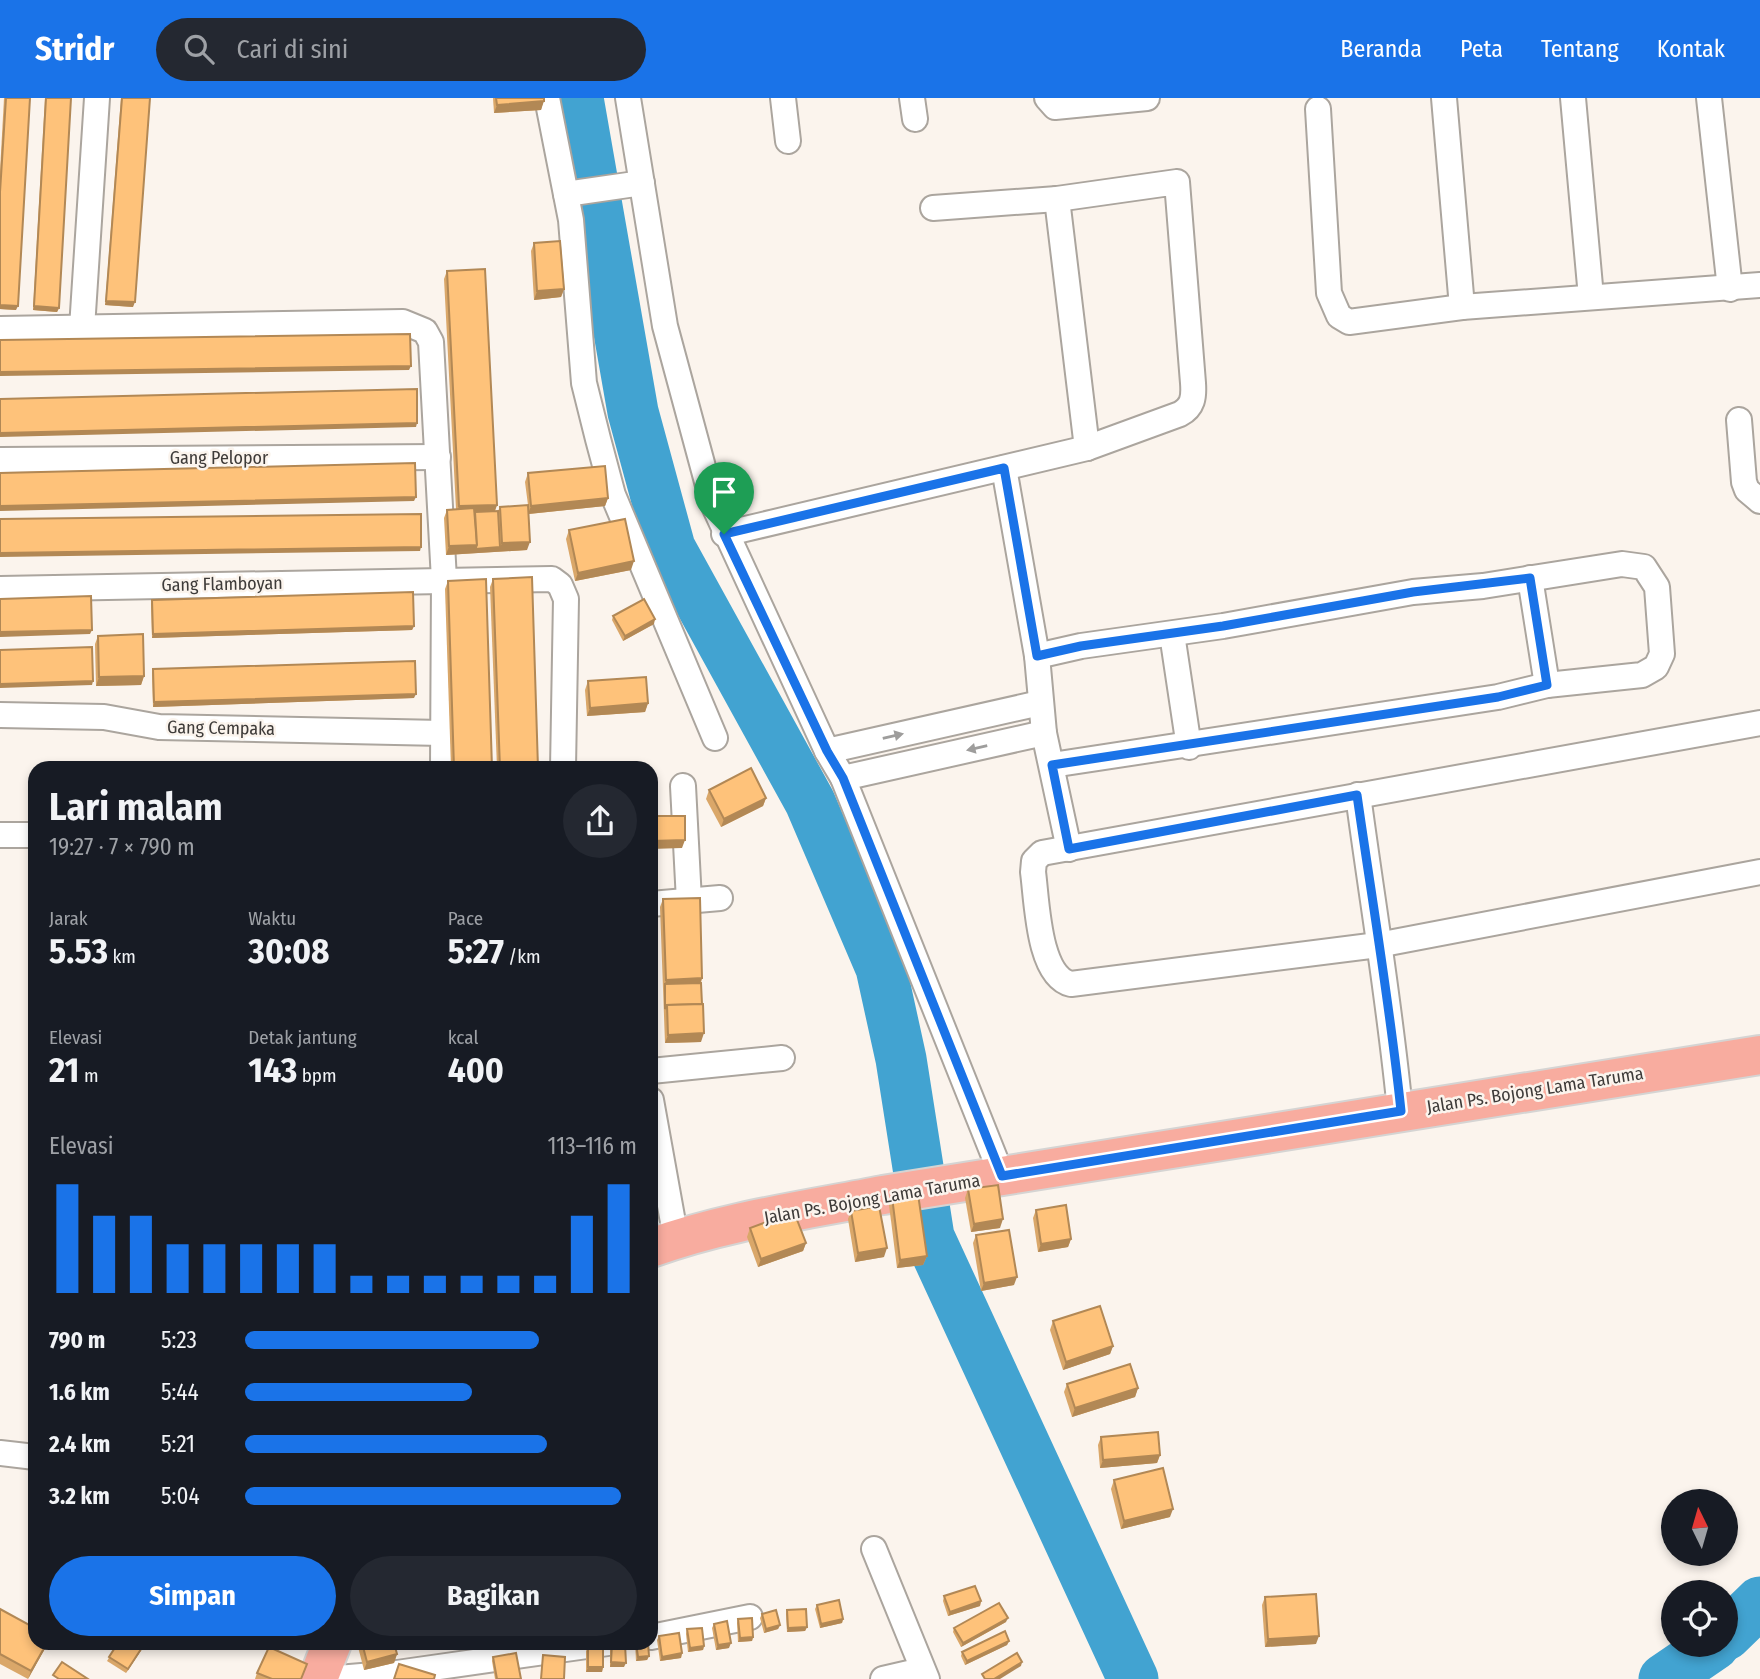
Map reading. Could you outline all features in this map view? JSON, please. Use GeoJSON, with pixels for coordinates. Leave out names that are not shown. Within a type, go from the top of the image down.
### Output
{"type":"FeatureCollection","features":[{"type":"Feature","properties":{"kind":"main road","name":"Jalan Ps. Bojong Lama Taruma"},"geometry":{"type":"LineString","coordinates":[[664,1244],[883,1195],[1760,1055]]}},
{"type":"Feature","properties":{"kind":"main road"},"geometry":{"type":"LineString","coordinates":[[318,1679],[329,1650]]}},
{"type":"Feature","properties":{"kind":"street"},"geometry":{"type":"LineString","coordinates":[[82,328],[97,98]]}},
{"type":"Feature","properties":{"kind":"street"},"geometry":{"type":"LineString","coordinates":[[547,98],[571,193],[584,383],[613,495],[715,738]]}},
{"type":"Feature","properties":{"kind":"street"},"geometry":{"type":"LineString","coordinates":[[628,98],[631,185],[713,504],[724,534],[827,751],[843,778],[990,1178]]}},
{"type":"Feature","properties":{"kind":"street"},"geometry":{"type":"LineString","coordinates":[[783,98],[788,141]]}},
{"type":"Feature","properties":{"kind":"street"},"geometry":{"type":"LineString","coordinates":[[1047,98],[1055,107],[1147,98]]}},
{"type":"Feature","properties":{"kind":"street"},"geometry":{"type":"LineString","coordinates":[[1444,98],[1462,307]]}},
{"type":"Feature","properties":{"kind":"street"},"geometry":{"type":"LineString","coordinates":[[1573,98],[1591,297]]}},
{"type":"Feature","properties":{"kind":"street"},"geometry":{"type":"LineString","coordinates":[[1709,98],[1730,289]]}},
{"type":"Feature","properties":{"kind":"street"},"geometry":{"type":"LineString","coordinates":[[1318,109],[1329,293],[1339,316],[1349,321],[1462,307],[1760,285]]}},
{"type":"Feature","properties":{"kind":"street"},"geometry":{"type":"LineString","coordinates":[[724,534],[1087,448],[1180,414],[1194,398],[1179,185],[1174,182],[1057,199],[933,208]]}},
{"type":"Feature","properties":{"kind":"street"},"geometry":{"type":"LineString","coordinates":[[571,193],[631,185]]}},
{"type":"Feature","properties":{"kind":"street"},"geometry":{"type":"LineString","coordinates":[[1057,199],[1087,448]]}},
{"type":"Feature","properties":{"kind":"street"},"geometry":{"type":"LineString","coordinates":[[0,329],[403,322],[425,331],[431,342],[444,580],[443,761]]}},
{"type":"Feature","properties":{"kind":"street"},"geometry":{"type":"LineString","coordinates":[[1739,420],[1744,482],[1747,490],[1760,501]]}},
{"type":"Feature","properties":{"kind":"street","name":"Gang Pelopor"},"geometry":{"type":"LineString","coordinates":[[0,460],[438,457]]}},
{"type":"Feature","properties":{"kind":"street"},"geometry":{"type":"LineString","coordinates":[[1004,468],[1037,656],[1044,733],[1069,849]]}},
{"type":"Feature","properties":{"kind":"street"},"geometry":{"type":"LineString","coordinates":[[1037,656],[1081,646],[1172,634],[1413,592],[1636,564],[1644,567],[1657,587],[1662,654],[1656,667],[1642,675],[1547,685],[1498,697],[1189,747],[1052,765]]}},
{"type":"Feature","properties":{"kind":"street"},"geometry":{"type":"LineString","coordinates":[[1530,578],[1547,685]]}},
{"type":"Feature","properties":{"kind":"street","name":"Gang Flamboyan"},"geometry":{"type":"LineString","coordinates":[[0,589],[552,579],[559,585],[566,599],[563,761]]}},
{"type":"Feature","properties":{"kind":"street"},"geometry":{"type":"LineString","coordinates":[[1172,634],[1189,747]]}},
{"type":"Feature","properties":{"kind":"street"},"geometry":{"type":"LineString","coordinates":[[827,751],[1040,703]]}},
{"type":"Feature","properties":{"kind":"street","name":"Gang Cempaka"},"geometry":{"type":"LineString","coordinates":[[0,715],[104,718],[159,727],[442,733]]}},
{"type":"Feature","properties":{"kind":"street"},"geometry":{"type":"LineString","coordinates":[[1760,723],[1069,849],[1037,856],[1032,872],[1045,955],[1062,982],[1070,984],[1378,945],[1760,872]]}},
{"type":"Feature","properties":{"kind":"street"},"geometry":{"type":"LineString","coordinates":[[843,778],[1044,733]]}},
{"type":"Feature","properties":{"kind":"street"},"geometry":{"type":"LineString","coordinates":[[683,786],[690,901]]}},
{"type":"Feature","properties":{"kind":"street"},"geometry":{"type":"LineString","coordinates":[[1357,795],[1378,945],[1390,1005],[1401,1111]]}},
{"type":"Feature","properties":{"kind":"street"},"geometry":{"type":"LineString","coordinates":[[0,835],[28,835]]}},
{"type":"Feature","properties":{"kind":"street"},"geometry":{"type":"LineString","coordinates":[[658,903],[720,898]]}},
{"type":"Feature","properties":{"kind":"street"},"geometry":{"type":"LineString","coordinates":[[658,1070],[782,1058]]}},
{"type":"Feature","properties":{"kind":"street"},"geometry":{"type":"LineString","coordinates":[[659,1196],[664,1244]]}},
{"type":"Feature","properties":{"kind":"street"},"geometry":{"type":"LineString","coordinates":[[0,1453],[28,1456]]}},
{"type":"Feature","properties":{"kind":"street"},"geometry":{"type":"LineString","coordinates":[[874,1549],[925,1674],[883,1679]]}},
{"type":"Feature","properties":{"kind":"street"},"geometry":{"type":"LineString","coordinates":[[658,1636],[750,1617]]}},
{"type":"Feature","properties":{"kind":"street"},"geometry":{"type":"LineString","coordinates":[[326,1679],[358,1678],[558,1650]]}},
{"type":"Feature","properties":{"kind":"building"},"geometry":{"type":"Polygon","coordinates":[[[6,98],[30,98],[18,306],[0,305],[0,192],[6,98]]]}},
{"type":"Feature","properties":{"kind":"building"},"geometry":{"type":"Polygon","coordinates":[[[46,98],[71,98],[59,308],[34,306],[46,98]]]}},
{"type":"Feature","properties":{"kind":"building"},"geometry":{"type":"Polygon","coordinates":[[[122,98],[150,98],[135,302],[106,301],[122,98]]]}},
{"type":"Feature","properties":{"kind":"building"},"geometry":{"type":"Polygon","coordinates":[[[496,98],[544,98],[544,101],[497,105],[496,98]]]}},
{"type":"Feature","properties":{"kind":"building"},"geometry":{"type":"Polygon","coordinates":[[[560,241],[564,289],[537,291],[534,243],[560,241]]]}},
{"type":"Feature","properties":{"kind":"building"},"geometry":{"type":"Polygon","coordinates":[[[485,269],[497,505],[459,506],[447,271],[485,269]]]}},
{"type":"Feature","properties":{"kind":"building"},"geometry":{"type":"Polygon","coordinates":[[[410,334],[411,366],[0,372],[0,340],[410,334]]]}},
{"type":"Feature","properties":{"kind":"building"},"geometry":{"type":"Polygon","coordinates":[[[417,389],[417,423],[0,433],[0,399],[417,389]]]}},
{"type":"Feature","properties":{"kind":"building"},"geometry":{"type":"Polygon","coordinates":[[[415,463],[416,497],[0,506],[0,473],[415,463]]]}},
{"type":"Feature","properties":{"kind":"building"},"geometry":{"type":"Polygon","coordinates":[[[605,466],[608,498],[531,506],[528,473],[605,466]]]}},
{"type":"Feature","properties":{"kind":"building"},"geometry":{"type":"Polygon","coordinates":[[[528,505],[530,542],[502,543],[500,507],[528,505]]]}},
{"type":"Feature","properties":{"kind":"building"},"geometry":{"type":"Polygon","coordinates":[[[474,508],[477,545],[449,546],[447,510],[474,508]]]}},
{"type":"Feature","properties":{"kind":"building"},"geometry":{"type":"Polygon","coordinates":[[[498,511],[500,547],[475,549],[475,512],[498,511]]]}},
{"type":"Feature","properties":{"kind":"building"},"geometry":{"type":"Polygon","coordinates":[[[421,514],[421,547],[0,553],[0,519],[421,514]]]}},
{"type":"Feature","properties":{"kind":"building"},"geometry":{"type":"Polygon","coordinates":[[[625,519],[634,561],[578,573],[569,530],[625,519]]]}},
{"type":"Feature","properties":{"kind":"building"},"geometry":{"type":"Polygon","coordinates":[[[532,577],[538,761],[500,761],[493,579],[532,577]]]}},
{"type":"Feature","properties":{"kind":"building"},"geometry":{"type":"Polygon","coordinates":[[[486,579],[492,761],[454,761],[448,581],[486,579]]]}},
{"type":"Feature","properties":{"kind":"building"},"geometry":{"type":"Polygon","coordinates":[[[413,592],[414,626],[153,634],[152,600],[413,592]]]}},
{"type":"Feature","properties":{"kind":"building"},"geometry":{"type":"Polygon","coordinates":[[[91,596],[92,630],[0,632],[0,599],[91,596]]]}},
{"type":"Feature","properties":{"kind":"building"},"geometry":{"type":"Polygon","coordinates":[[[644,599],[655,619],[625,636],[613,616],[644,599]]]}},
{"type":"Feature","properties":{"kind":"building"},"geometry":{"type":"Polygon","coordinates":[[[143,634],[144,676],[99,677],[98,636],[143,634]]]}},
{"type":"Feature","properties":{"kind":"building"},"geometry":{"type":"Polygon","coordinates":[[[92,647],[93,681],[0,684],[0,650],[92,647]]]}},
{"type":"Feature","properties":{"kind":"building"},"geometry":{"type":"Polygon","coordinates":[[[415,661],[416,694],[154,702],[153,669],[415,661]]]}},
{"type":"Feature","properties":{"kind":"building"},"geometry":{"type":"Polygon","coordinates":[[[646,677],[648,703],[590,708],[588,681],[646,677]]]}},
{"type":"Feature","properties":{"kind":"building"},"geometry":{"type":"Polygon","coordinates":[[[751,768],[766,798],[724,819],[709,790],[751,768]]]}},
{"type":"Feature","properties":{"kind":"building"},"geometry":{"type":"Polygon","coordinates":[[[658,816],[685,816],[685,840],[658,841],[658,816]]]}},
{"type":"Feature","properties":{"kind":"building"},"geometry":{"type":"Polygon","coordinates":[[[700,898],[702,978],[666,980],[663,899],[700,898]]]}},
{"type":"Feature","properties":{"kind":"building"},"geometry":{"type":"Polygon","coordinates":[[[701,983],[702,1004],[667,1005],[665,1009],[665,984],[701,983]]]}},
{"type":"Feature","properties":{"kind":"building"},"geometry":{"type":"Polygon","coordinates":[[[703,1004],[704,1033],[668,1035],[667,1005],[703,1004]]]}},
{"type":"Feature","properties":{"kind":"building"},"geometry":{"type":"Polygon","coordinates":[[[998,1185],[1003,1219],[974,1224],[968,1189],[998,1185]]]}},
{"type":"Feature","properties":{"kind":"building"},"geometry":{"type":"Polygon","coordinates":[[[918,1194],[927,1256],[900,1260],[892,1197],[918,1194]]]}},
{"type":"Feature","properties":{"kind":"building"},"geometry":{"type":"Polygon","coordinates":[[[1066,1205],[1071,1239],[1041,1244],[1036,1210],[1066,1205]]]}},
{"type":"Feature","properties":{"kind":"building"},"geometry":{"type":"Polygon","coordinates":[[[879,1206],[887,1248],[858,1253],[851,1211],[879,1206]]]}},
{"type":"Feature","properties":{"kind":"building"},"geometry":{"type":"Polygon","coordinates":[[[794,1212],[806,1243],[761,1259],[750,1228],[794,1212]]]}},
{"type":"Feature","properties":{"kind":"building"},"geometry":{"type":"Polygon","coordinates":[[[1009,1230],[1017,1277],[984,1283],[976,1235],[1009,1230]]]}},
{"type":"Feature","properties":{"kind":"building"},"geometry":{"type":"Polygon","coordinates":[[[1100,1306],[1113,1346],[1066,1362],[1053,1321],[1100,1306]]]}},
{"type":"Feature","properties":{"kind":"building"},"geometry":{"type":"Polygon","coordinates":[[[1130,1364],[1138,1388],[1075,1408],[1067,1384],[1130,1364]]]}},
{"type":"Feature","properties":{"kind":"building"},"geometry":{"type":"Polygon","coordinates":[[[1158,1432],[1160,1455],[1103,1460],[1101,1437],[1158,1432]]]}},
{"type":"Feature","properties":{"kind":"building"},"geometry":{"type":"Polygon","coordinates":[[[1163,1468],[1173,1509],[1124,1521],[1114,1480],[1163,1468]]]}},
{"type":"Feature","properties":{"kind":"building"},"geometry":{"type":"Polygon","coordinates":[[[975,1586],[981,1601],[950,1612],[944,1596],[975,1586]]]}},
{"type":"Feature","properties":{"kind":"building"},"geometry":{"type":"Polygon","coordinates":[[[1316,1594],[1319,1636],[1268,1639],[1265,1597],[1316,1594]]]}},
{"type":"Feature","properties":{"kind":"building"},"geometry":{"type":"Polygon","coordinates":[[[839,1600],[843,1619],[821,1624],[817,1605],[839,1600]]]}},
{"type":"Feature","properties":{"kind":"building"},"geometry":{"type":"Polygon","coordinates":[[[999,1603],[1008,1618],[963,1643],[954,1628],[999,1603]]]}},
{"type":"Feature","properties":{"kind":"building"},"geometry":{"type":"Polygon","coordinates":[[[0,1609],[28,1624],[28,1650],[43,1650],[31,1671],[0,1654],[0,1609]]]}},
{"type":"Feature","properties":{"kind":"building"},"geometry":{"type":"Polygon","coordinates":[[[806,1609],[807,1627],[788,1628],[787,1610],[806,1609]]]}},
{"type":"Feature","properties":{"kind":"building"},"geometry":{"type":"Polygon","coordinates":[[[776,1610],[780,1625],[766,1629],[762,1614],[776,1610]]]}},
{"type":"Feature","properties":{"kind":"building"},"geometry":{"type":"Polygon","coordinates":[[[752,1618],[753,1637],[740,1638],[738,1619],[752,1618]]]}},
{"type":"Feature","properties":{"kind":"building"},"geometry":{"type":"Polygon","coordinates":[[[727,1621],[731,1643],[718,1645],[714,1624],[727,1621]]]}},
{"type":"Feature","properties":{"kind":"building"},"geometry":{"type":"Polygon","coordinates":[[[702,1628],[704,1646],[690,1648],[687,1629],[702,1628]]]}},
{"type":"Feature","properties":{"kind":"building"},"geometry":{"type":"Polygon","coordinates":[[[1005,1631],[1009,1641],[967,1661],[962,1652],[1005,1631]]]}},
{"type":"Feature","properties":{"kind":"building"},"geometry":{"type":"Polygon","coordinates":[[[679,1633],[682,1653],[662,1657],[659,1636],[679,1633]]]}},
{"type":"Feature","properties":{"kind":"building"},"geometry":{"type":"Polygon","coordinates":[[[114,1650],[140,1650],[128,1669],[109,1657],[114,1650]]]}},
{"type":"Feature","properties":{"kind":"building"},"geometry":{"type":"Polygon","coordinates":[[[268,1650],[276,1650],[307,1664],[301,1679],[272,1679],[257,1673],[268,1650]]]}},
{"type":"Feature","properties":{"kind":"building"},"geometry":{"type":"Polygon","coordinates":[[[364,1650],[396,1650],[397,1654],[367,1662],[364,1650]]]}},
{"type":"Feature","properties":{"kind":"building"},"geometry":{"type":"Polygon","coordinates":[[[588,1650],[603,1650],[603,1667],[588,1667],[588,1650]]]}},
{"type":"Feature","properties":{"kind":"building"},"geometry":{"type":"Polygon","coordinates":[[[612,1650],[625,1650],[626,1663],[611,1662],[612,1650]]]}},
{"type":"Feature","properties":{"kind":"building"},"geometry":{"type":"Polygon","coordinates":[[[637,1650],[649,1650],[649,1656],[638,1657],[637,1650]]]}},
{"type":"Feature","properties":{"kind":"building"},"geometry":{"type":"Polygon","coordinates":[[[516,1653],[521,1679],[497,1679],[493,1657],[516,1653]]]}},
{"type":"Feature","properties":{"kind":"building"},"geometry":{"type":"Polygon","coordinates":[[[1017,1653],[1022,1662],[994,1679],[985,1679],[982,1674],[1017,1653]]]}},
{"type":"Feature","properties":{"kind":"building"},"geometry":{"type":"Polygon","coordinates":[[[543,1655],[565,1657],[564,1679],[541,1679],[543,1655]]]}},
{"type":"Feature","properties":{"kind":"building"},"geometry":{"type":"Polygon","coordinates":[[[62,1662],[88,1679],[59,1679],[53,1675],[62,1662]]]}},
{"type":"Feature","properties":{"kind":"building"},"geometry":{"type":"Polygon","coordinates":[[[399,1664],[435,1675],[434,1679],[394,1679],[399,1664]]]}},
{"type":"Feature","properties":{"kind":"waterway"},"geometry":{"type":"LineString","coordinates":[[578,98],[633,412],[670,548],[810,802],[881,968],[901,1059],[929,1237],[1133,1679]]}},
{"type":"Feature","properties":{"kind":"waterway"},"geometry":{"type":"LineString","coordinates":[[1738,1623],[1760,1602]]}},
{"type":"Feature","properties":{"kind":"waterway"},"geometry":{"type":"LineString","coordinates":[[1664,1679],[1696,1657]]}},
{"type":"Feature","properties":{"kind":"route"},"geometry":{"type":"LineString","coordinates":[[1004,468],[1037,656],[1081,646],[1223,626],[1413,592],[1483,586],[1530,578],[1547,685],[1498,697],[1189,747],[1052,765],[1069,849],[1357,795],[1378,945],[1390,1005],[1401,1111],[1002,1176],[881,867],[843,778],[827,751],[724,534],[1004,468]]}}]}
